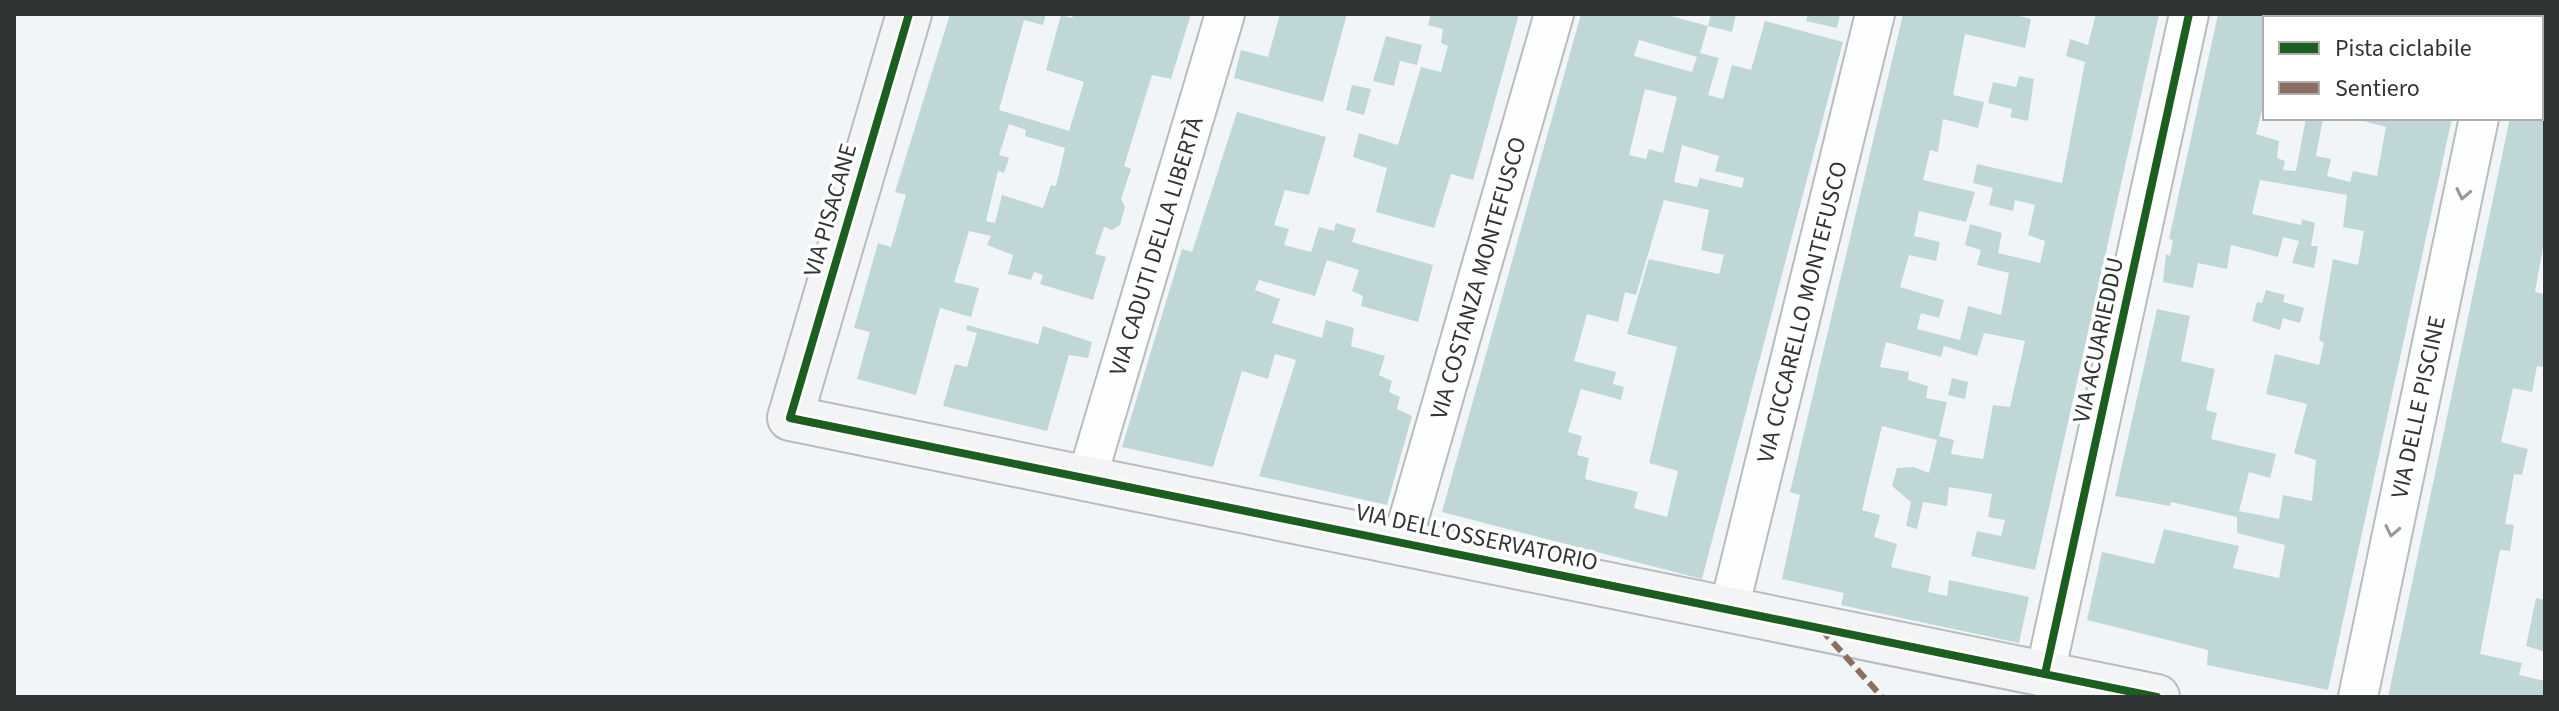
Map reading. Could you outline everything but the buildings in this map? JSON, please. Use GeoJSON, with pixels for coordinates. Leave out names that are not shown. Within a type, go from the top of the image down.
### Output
{"type":"FeatureCollection","features":[{"type":"Feature","properties":{"kind":"street","name":"VIA PISACANE"},"geometry":{"type":"LineString","coordinates":[[790,418],[909,14]]}},
{"type":"Feature","properties":{"kind":"street","name":"VIA CADUTI DELLA LIBERTÀ"},"geometry":{"type":"LineString","coordinates":[[1087,478],[1225,14]]}},
{"type":"Feature","properties":{"kind":"street","name":"VIA COSTANZA MONTEFUSCO"},"geometry":{"type":"LineString","coordinates":[[1402,542],[1554,14]]}},
{"type":"Feature","properties":{"kind":"street","name":"VIA CICCARELLO MONTEFUSCO"},"geometry":{"type":"LineString","coordinates":[[1729,609],[1875,14]]}},
{"type":"Feature","properties":{"kind":"street","name":"VIA ACUARIEDDU"},"geometry":{"type":"LineString","coordinates":[[2045,674],[2189,14]]}},
{"type":"Feature","properties":{"kind":"street","name":"VIA DELLE PISCINE"},"geometry":{"type":"LineString","coordinates":[[2358,697],[2479,120]]}},
{"type":"Feature","properties":{"kind":"street","name":"VIA DELL'OSSERVATORIO"},"geometry":{"type":"LineString","coordinates":[[790,418],[2157,697]]}},
{"type":"Feature","properties":{"kind":"marked path"},"geometry":{"type":"LineString","coordinates":[[1821,629],[1882,697]]}},
{"type":"Feature","properties":{"kind":"cycle path"},"geometry":{"type":"LineString","coordinates":[[909,14],[790,418],[2157,697]]}},
{"type":"Feature","properties":{"kind":"cycle path"},"geometry":{"type":"LineString","coordinates":[[2045,674],[2189,14]]}}]}
